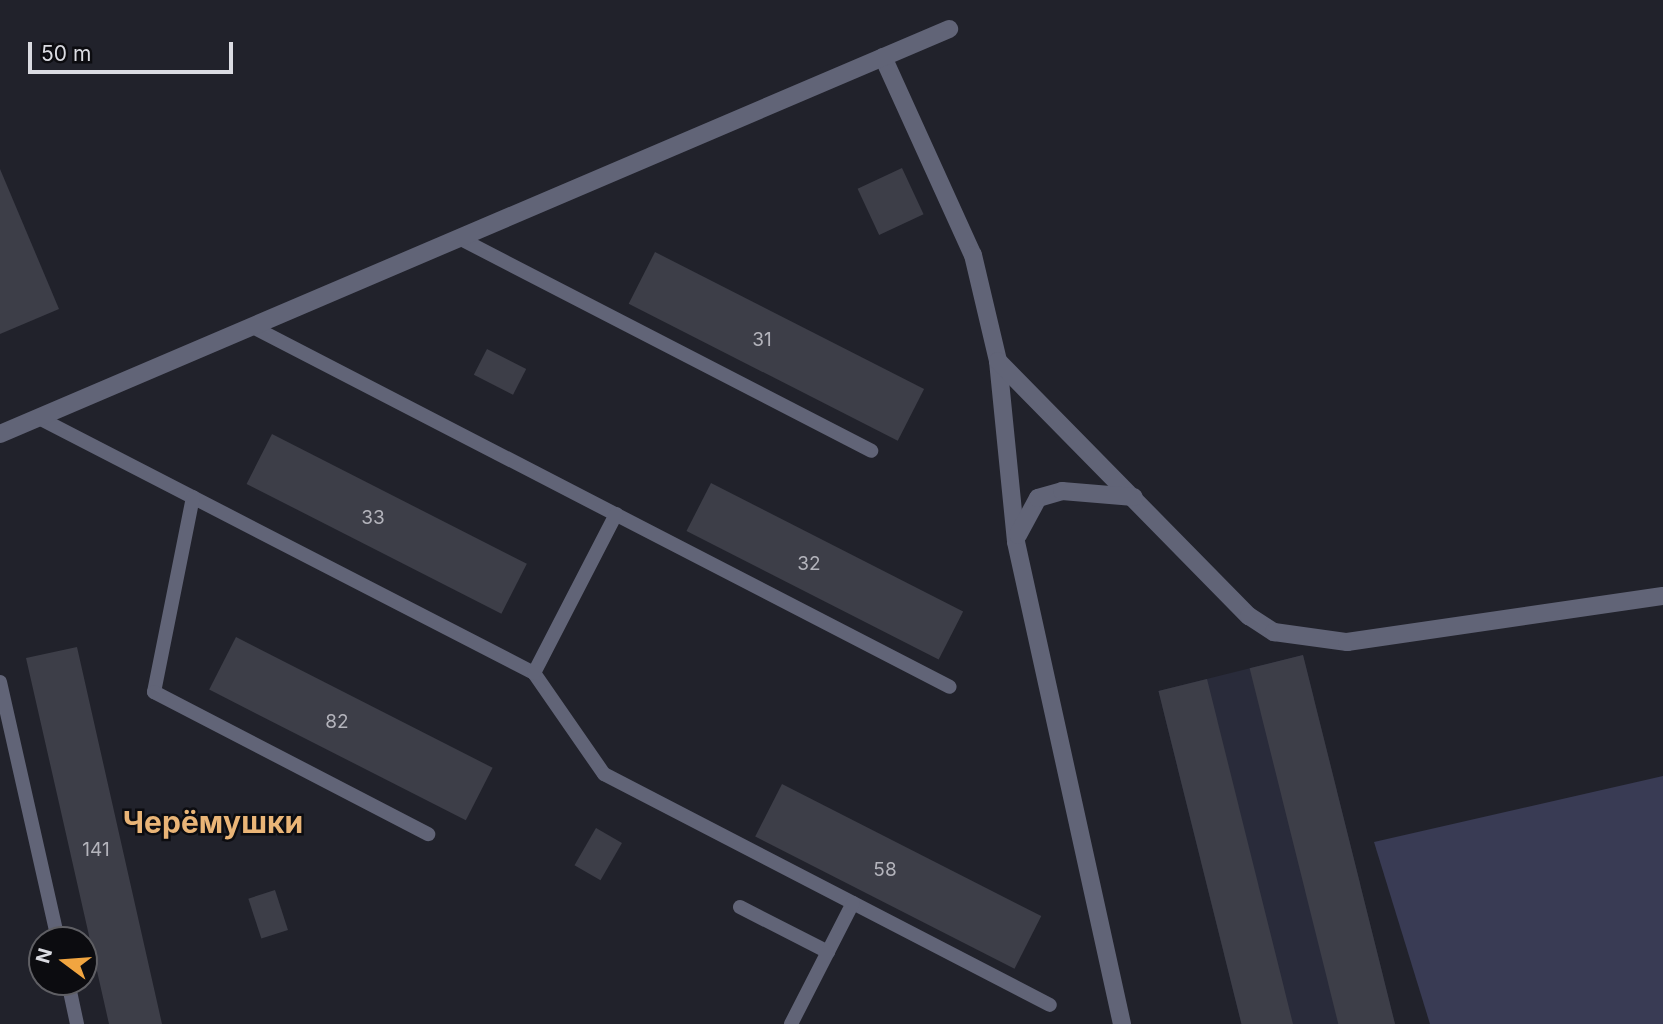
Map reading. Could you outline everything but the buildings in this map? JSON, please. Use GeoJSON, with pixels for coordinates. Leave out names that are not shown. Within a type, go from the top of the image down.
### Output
{"type":"FeatureCollection","features":[{"type":"Feature","properties":{"kind":"street"},"geometry":{"type":"LineString","coordinates":[[0,435],[949,29]]}},
{"type":"Feature","properties":{"kind":"street"},"geometry":{"type":"LineString","coordinates":[[883,57],[973,255],[999,362],[1016,542],[1122,1024]]}},
{"type":"Feature","properties":{"kind":"street"},"geometry":{"type":"LineString","coordinates":[[999,362],[1249,616],[1275,632],[1309,640],[1347,642],[1663,596]]}},
{"type":"Feature","properties":{"kind":"street"},"geometry":{"type":"LineString","coordinates":[[1016,542],[1024,514],[1038,498],[1062,491],[1134,498]]}},
{"type":"Feature","properties":{"kind":"lane"},"geometry":{"type":"LineString","coordinates":[[459,238],[871,451]]}},
{"type":"Feature","properties":{"kind":"lane"},"geometry":{"type":"LineString","coordinates":[[253,327],[950,687]]}},
{"type":"Feature","properties":{"kind":"lane"},"geometry":{"type":"LineString","coordinates":[[39,418],[534,673],[604,775],[1051,1005]]}},
{"type":"Feature","properties":{"kind":"lane"},"geometry":{"type":"LineString","coordinates":[[193,497],[154,692],[428,834]]}},
{"type":"Feature","properties":{"kind":"lane"},"geometry":{"type":"LineString","coordinates":[[534,673],[616,514]]}},
{"type":"Feature","properties":{"kind":"lane"},"geometry":{"type":"LineString","coordinates":[[0,682],[55,926]]}},
{"type":"Feature","properties":{"kind":"lane"},"geometry":{"type":"LineString","coordinates":[[791,1024],[853,903]]}},
{"type":"Feature","properties":{"kind":"lane"},"geometry":{"type":"LineString","coordinates":[[740,907],[828,952]]}},
{"type":"Feature","properties":{"kind":"lane"},"geometry":{"type":"LineString","coordinates":[[71,996],[77,1024]]}},
{"type":"Feature","properties":{"kind":"shaded area"},"geometry":{"type":"Polygon","coordinates":[[[1303,655],[1395,1024],[1241,1024],[1158,691],[1303,655]]]}},
{"type":"Feature","properties":{"kind":"shaded area"},"geometry":{"type":"Polygon","coordinates":[[[1663,776],[1663,1024],[1430,1024],[1374,842],[1663,776]]]}},
{"type":"Feature","properties":{"kind":"district","name":"Черёмушки"},"geometry":{"type":"Point","coordinates":[213,822]}}]}
